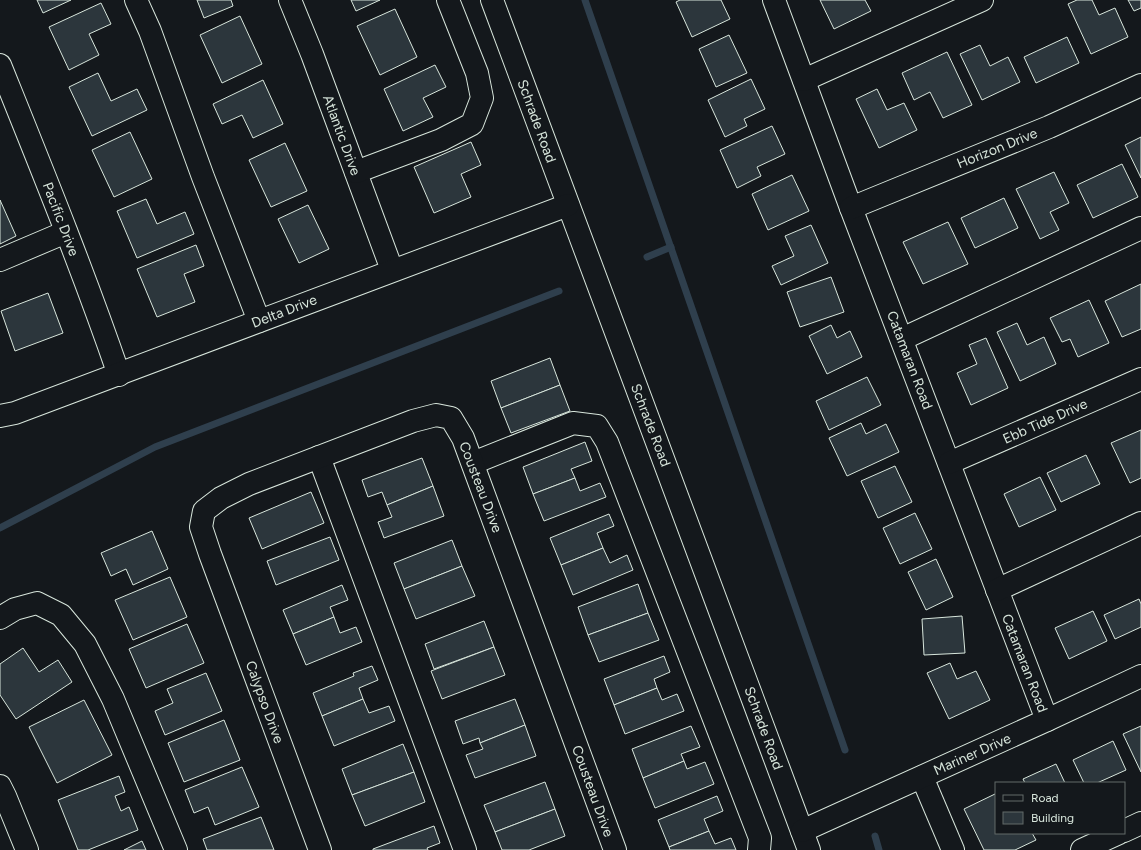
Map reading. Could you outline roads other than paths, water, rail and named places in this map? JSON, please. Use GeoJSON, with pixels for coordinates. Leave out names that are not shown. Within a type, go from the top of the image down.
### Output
{"type":"FeatureCollection","features":[{"type":"Feature","properties":{"kind":"street"},"geometry":{"type":"LineString","coordinates":[[136,0],[150,31],[203,177],[259,321]]}},
{"type":"Feature","properties":{"kind":"street","name":"Atlantic Drive"},"geometry":{"type":"LineString","coordinates":[[290,0],[312,54],[392,270]]}},
{"type":"Feature","properties":{"kind":"street"},"geometry":{"type":"LineString","coordinates":[[356,172],[441,140],[472,124],[482,98],[477,73],[448,0]]}},
{"type":"Feature","properties":{"kind":"street","name":"Schrade Road"},"geometry":{"type":"LineString","coordinates":[[492,0],[805,841]]}},
{"type":"Feature","properties":{"kind":"street","name":"Catamaran Road"},"geometry":{"type":"LineString","coordinates":[[774,0],[851,208],[1047,720]]}},
{"type":"Feature","properties":{"kind":"street"},"geometry":{"type":"LineString","coordinates":[[804,80],[982,0]]}},
{"type":"Feature","properties":{"kind":"street","name":"Pacific Drive"},"geometry":{"type":"LineString","coordinates":[[0,64],[66,232],[119,374]]}},
{"type":"Feature","properties":{"kind":"street","name":"Horizon Drive"},"geometry":{"type":"LineString","coordinates":[[851,208],[1049,126],[1141,85]]}},
{"type":"Feature","properties":{"kind":"street","name":"Delta Drive"},"geometry":{"type":"LineString","coordinates":[[0,416],[14,413],[119,374],[568,205]]}},
{"type":"Feature","properties":{"kind":"street"},"geometry":{"type":"LineString","coordinates":[[902,339],[1141,228]]}},
{"type":"Feature","properties":{"kind":"street"},"geometry":{"type":"LineString","coordinates":[[0,260],[66,232]]}},
{"type":"Feature","properties":{"kind":"street","name":"Ebb Tide Drive"},"geometry":{"type":"LineString","coordinates":[[949,463],[1141,379]]}},
{"type":"Feature","properties":{"kind":"street","name":"Cousteau Drive"},"geometry":{"type":"LineString","coordinates":[[210,554],[201,527],[204,511],[221,498],[319,457],[413,421],[436,415],[450,418],[463,438],[615,850]]}},
{"type":"Feature","properties":{"kind":"street"},"geometry":{"type":"LineString","coordinates":[[472,463],[573,423],[597,426],[607,442],[758,831],[760,838],[759,850]]}},
{"type":"Feature","properties":{"kind":"street"},"geometry":{"type":"LineString","coordinates":[[319,457],[465,850]]}},
{"type":"Feature","properties":{"kind":"street"},"geometry":{"type":"LineString","coordinates":[[997,590],[1141,524]]}},
{"type":"Feature","properties":{"kind":"street","name":"Calypso Drive"},"geometry":{"type":"LineString","coordinates":[[210,554],[320,850]]}},
{"type":"Feature","properties":{"kind":"street"},"geometry":{"type":"LineString","coordinates":[[0,618],[14,609],[37,603],[61,615],[85,644],[113,699],[176,850]]}},
{"type":"Feature","properties":{"kind":"street","name":"Mariner Drive"},"geometry":{"type":"LineString","coordinates":[[805,841],[922,777],[1141,676]]}},
{"type":"Feature","properties":{"kind":"street"},"geometry":{"type":"LineString","coordinates":[[922,777],[953,850]]}},
{"type":"Feature","properties":{"kind":"street"},"geometry":{"type":"LineString","coordinates":[[0,786],[27,850]]}},
{"type":"Feature","properties":{"kind":"street"},"geometry":{"type":"LineString","coordinates":[[1125,831],[1141,823]]}},
{"type":"Feature","properties":{"kind":"street"},"geometry":{"type":"LineString","coordinates":[[1082,850],[1117,834]]}},
{"type":"Feature","properties":{"kind":"waterway"},"geometry":{"type":"LineString","coordinates":[[585,0],[845,750]]}},
{"type":"Feature","properties":{"kind":"waterway"},"geometry":{"type":"LineString","coordinates":[[647,257],[671,247]]}},
{"type":"Feature","properties":{"kind":"waterway"},"geometry":{"type":"LineString","coordinates":[[0,528],[155,447],[559,291]]}},
{"type":"Feature","properties":{"kind":"waterway"},"geometry":{"type":"LineString","coordinates":[[875,836],[879,850]]}}]}
